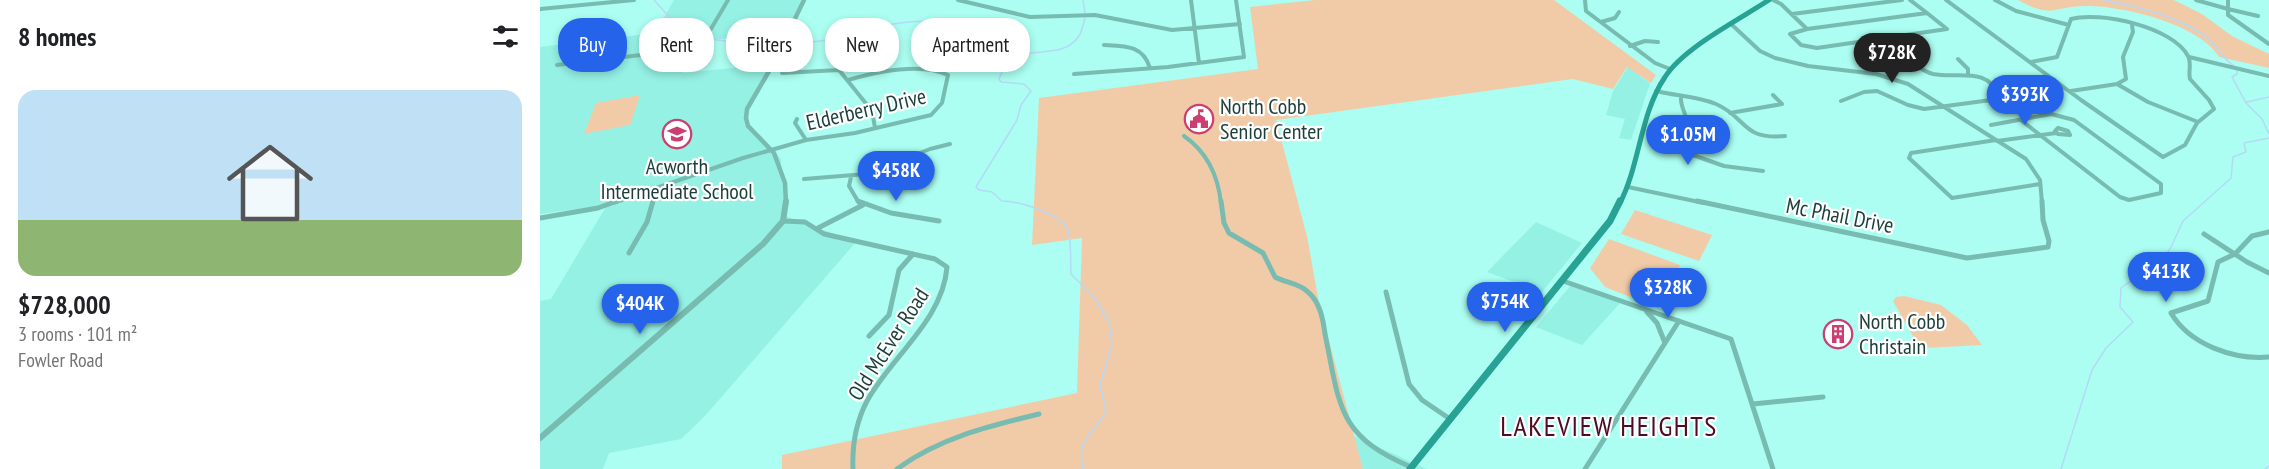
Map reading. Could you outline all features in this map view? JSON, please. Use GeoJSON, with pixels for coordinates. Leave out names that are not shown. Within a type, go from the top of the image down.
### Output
{"type":"FeatureCollection","features":[{"type":"Feature","properties":{"kind":"main road"},"geometry":{"type":"LineString","coordinates":[[1412,468],[1610,221],[1628,187],[1656,91],[1670,69],[1689,52],[1771,0]]}},
{"type":"Feature","properties":{"kind":"street"},"geometry":{"type":"LineString","coordinates":[[540,9],[634,0]]}},
{"type":"Feature","properties":{"kind":"street"},"geometry":{"type":"LineString","coordinates":[[557,64],[691,49],[705,39],[728,0]]}},
{"type":"Feature","properties":{"kind":"street"},"geometry":{"type":"LineString","coordinates":[[540,438],[763,244],[783,221],[787,198],[785,183],[771,150],[748,126],[747,109],[772,66],[804,0]]}},
{"type":"Feature","properties":{"kind":"street"},"geometry":{"type":"LineString","coordinates":[[958,0],[1029,17],[1095,15],[1165,29],[1240,24]]}},
{"type":"Feature","properties":{"kind":"street"},"geometry":{"type":"LineString","coordinates":[[1191,0],[1199,63]]}},
{"type":"Feature","properties":{"kind":"street"},"geometry":{"type":"LineString","coordinates":[[1074,74],[1244,57],[1236,0]]}},
{"type":"Feature","properties":{"kind":"street"},"geometry":{"type":"LineString","coordinates":[[1585,0],[1584,9],[1600,22],[1655,63],[1670,69]]}},
{"type":"Feature","properties":{"kind":"street"},"geometry":{"type":"LineString","coordinates":[[1771,0],[1781,4],[1807,29]]}},
{"type":"Feature","properties":{"kind":"street"},"geometry":{"type":"LineString","coordinates":[[1792,14],[1902,0]]}},
{"type":"Feature","properties":{"kind":"street"},"geometry":{"type":"LineString","coordinates":[[1910,0],[1928,13],[1947,29],[1817,48],[1801,45],[1790,34],[1807,29],[1928,13]]}},
{"type":"Feature","properties":{"kind":"street"},"geometry":{"type":"LineString","coordinates":[[1946,0],[2163,157],[2185,144],[2198,122],[2214,107],[2188,73],[2189,57]]}},
{"type":"Feature","properties":{"kind":"street"},"geometry":{"type":"LineString","coordinates":[[1995,0],[2016,11],[2069,25]]}},
{"type":"Feature","properties":{"kind":"street"},"geometry":{"type":"LineString","coordinates":[[2196,0],[2258,16]]}},
{"type":"Feature","properties":{"kind":"street"},"geometry":{"type":"LineString","coordinates":[[2228,0],[2228,15],[2269,44]]}},
{"type":"Feature","properties":{"kind":"street"},"geometry":{"type":"LineString","coordinates":[[1600,22],[1615,18],[1619,12]]}},
{"type":"Feature","properties":{"kind":"street"},"geometry":{"type":"LineString","coordinates":[[2031,62],[2057,57],[2072,18],[2081,16],[2105,18],[2163,34],[2180,45],[2189,57],[2269,76]]}},
{"type":"Feature","properties":{"kind":"street"},"geometry":{"type":"LineString","coordinates":[[1731,24],[1756,49],[1774,58],[1827,70],[1893,78],[1908,84],[1947,107],[1996,140],[2026,159],[2036,169],[2040,184],[1952,198],[1909,158],[1909,154],[1996,140],[2056,133]]}},
{"type":"Feature","properties":{"kind":"street"},"geometry":{"type":"LineString","coordinates":[[2071,91],[2117,84],[2126,79],[2123,57],[2133,32],[2133,25]]}},
{"type":"Feature","properties":{"kind":"street"},"geometry":{"type":"LineString","coordinates":[[1630,46],[1645,41],[1658,42]]}},
{"type":"Feature","properties":{"kind":"street"},"geometry":{"type":"LineString","coordinates":[[1104,45],[1144,51],[1150,68]]}},
{"type":"Feature","properties":{"kind":"street"},"geometry":{"type":"LineString","coordinates":[[1958,59],[1968,69],[1968,74]]}},
{"type":"Feature","properties":{"kind":"street"},"geometry":{"type":"LineString","coordinates":[[1841,101],[1864,92],[1877,91],[1916,108],[1947,107],[1991,100],[1998,96],[1992,85],[1977,76],[1930,73],[1912,63]]}},
{"type":"Feature","properties":{"kind":"street"},"geometry":{"type":"LineString","coordinates":[[782,73],[834,68],[839,70],[872,111],[875,128]]}},
{"type":"Feature","properties":{"kind":"street","name":"Elderberry Drive"},"geometry":{"type":"LineString","coordinates":[[540,218],[598,208],[806,140],[875,128],[937,111],[944,103],[948,75],[940,71],[918,71],[865,74],[848,80]]}},
{"type":"Feature","properties":{"kind":"street"},"geometry":{"type":"LineString","coordinates":[[2117,84],[2148,102],[2198,122]]}},
{"type":"Feature","properties":{"kind":"street"},"geometry":{"type":"LineString","coordinates":[[1656,91],[1713,103],[1730,113],[1740,125],[1751,132],[1768,137],[1785,136]]}},
{"type":"Feature","properties":{"kind":"street"},"geometry":{"type":"LineString","coordinates":[[1730,113],[1782,104],[1773,95]]}},
{"type":"Feature","properties":{"kind":"street"},"geometry":{"type":"LineString","coordinates":[[1681,97],[1680,109],[1688,125],[1684,142],[1687,153],[1712,163],[1753,172],[1763,171]]}},
{"type":"Feature","properties":{"kind":"street"},"geometry":{"type":"LineString","coordinates":[[1991,125],[2051,114],[2077,121],[2160,184],[2161,193],[2129,200],[2120,197],[2022,121]]}},
{"type":"Feature","properties":{"kind":"street"},"geometry":{"type":"LineString","coordinates":[[797,119],[795,123],[806,140]]}},
{"type":"Feature","properties":{"kind":"street"},"geometry":{"type":"LineString","coordinates":[[1184,136],[1198,148],[1215,174],[1225,223],[1230,232],[1266,255],[1273,274],[1277,278],[1300,285],[1313,297],[1322,321],[1341,409],[1355,435],[1377,452],[1412,468]]}},
{"type":"Feature","properties":{"kind":"street"},"geometry":{"type":"LineString","coordinates":[[804,179],[851,177],[877,172],[930,147],[950,144]]}},
{"type":"Feature","properties":{"kind":"street"},"geometry":{"type":"LineString","coordinates":[[851,177],[849,186],[859,203],[891,213],[939,221]]}},
{"type":"Feature","properties":{"kind":"street","name":"Mc Phail Drive"},"geometry":{"type":"LineString","coordinates":[[1628,187],[1967,258],[1985,258],[2048,247],[2049,242],[2044,232],[2043,189],[2040,184]]}},
{"type":"Feature","properties":{"kind":"street"},"geometry":{"type":"LineString","coordinates":[[629,253],[653,208],[654,199],[651,190]]}},
{"type":"Feature","properties":{"kind":"street"},"geometry":{"type":"LineString","coordinates":[[818,228],[863,205]]}},
{"type":"Feature","properties":{"kind":"street","name":"Old McEver Road"},"geometry":{"type":"LineString","coordinates":[[783,221],[805,220],[824,234],[935,259],[947,267],[947,278],[925,320],[868,399],[854,442],[853,469]]}},
{"type":"Feature","properties":{"kind":"street"},"geometry":{"type":"LineString","coordinates":[[2269,232],[2252,236],[2235,254],[2216,264],[2208,301],[2172,313],[2172,316],[2201,342],[2220,352],[2240,358],[2269,357]]}},
{"type":"Feature","properties":{"kind":"street"},"geometry":{"type":"LineString","coordinates":[[2204,234],[2269,273]]}},
{"type":"Feature","properties":{"kind":"street"},"geometry":{"type":"LineString","coordinates":[[869,336],[890,315],[899,270],[913,254]]}},
{"type":"Feature","properties":{"kind":"street"},"geometry":{"type":"LineString","coordinates":[[1563,281],[1731,339],[1773,469]]}},
{"type":"Feature","properties":{"kind":"street"},"geometry":{"type":"LineString","coordinates":[[1386,292],[1409,384],[1415,394],[1428,406],[1450,419]]}},
{"type":"Feature","properties":{"kind":"street"},"geometry":{"type":"LineString","coordinates":[[1646,310],[1657,323],[1665,343]]}},
{"type":"Feature","properties":{"kind":"street"},"geometry":{"type":"LineString","coordinates":[[1585,469],[1679,321]]}},
{"type":"Feature","properties":{"kind":"street"},"geometry":{"type":"LineString","coordinates":[[1753,404],[1823,397]]}},
{"type":"Feature","properties":{"kind":"street"},"geometry":{"type":"LineString","coordinates":[[897,469],[924,450],[1001,423],[1039,414]]}},
{"type":"Feature","properties":{"kind":"shaded area"},"geometry":{"type":"Polygon","coordinates":[[[674,0],[801,0],[793,18],[726,18],[726,39],[714,40],[714,18],[664,18],[674,0]]]}},
{"type":"Feature","properties":{"kind":"shaded area"},"geometry":{"type":"Polygon","coordinates":[[[1315,0],[1554,0],[1656,75],[1651,83],[1627,67],[1613,89],[1573,79],[1276,120],[1307,236],[1319,303],[1363,469],[782,469],[782,455],[1077,393],[1082,238],[1032,245],[1039,98],[1258,69],[1250,7],[1315,0]]]}},
{"type":"Feature","properties":{"kind":"shaded area"},"geometry":{"type":"Polygon","coordinates":[[[2018,0],[2174,0],[2202,14],[2232,36],[2269,54],[2269,68],[2219,57],[2209,45],[2195,35],[2178,26],[2138,13],[2084,6],[2045,11],[2018,0]]]}},
{"type":"Feature","properties":{"kind":"shaded area"},"geometry":{"type":"Polygon","coordinates":[[[639,35],[639,72],[714,72],[714,70],[726,69],[726,72],[767,72],[744,118],[781,159],[781,174],[787,194],[785,216],[856,242],[704,417],[681,439],[609,453],[603,469],[540,469],[540,301],[551,299],[607,205],[540,214],[540,47],[558,45],[558,72],[627,72],[627,36],[639,35]]]}},
{"type":"Feature","properties":{"kind":"shaded area"},"geometry":{"type":"Polygon","coordinates":[[[1628,67],[1650,83],[1631,140],[1619,138],[1625,119],[1606,115],[1613,91],[1628,67]]]}},
{"type":"Feature","properties":{"kind":"shaded area"},"geometry":{"type":"Polygon","coordinates":[[[640,95],[630,125],[584,134],[596,103],[640,95]]]}},
{"type":"Feature","properties":{"kind":"shaded area"},"geometry":{"type":"Polygon","coordinates":[[[1635,210],[1712,235],[1699,261],[1621,234],[1635,210]]]}},
{"type":"Feature","properties":{"kind":"shaded area"},"geometry":{"type":"Polygon","coordinates":[[[1536,222],[1582,243],[1542,292],[1487,272],[1536,222]]]}},
{"type":"Feature","properties":{"kind":"shaded area"},"geometry":{"type":"Polygon","coordinates":[[[1609,239],[1680,265],[1658,308],[1605,287],[1590,268],[1609,239]]]}},
{"type":"Feature","properties":{"kind":"shaded area"},"geometry":{"type":"Polygon","coordinates":[[[1571,285],[1621,302],[1582,345],[1536,327],[1571,285]]]}},
{"type":"Feature","properties":{"kind":"shaded area"},"geometry":{"type":"Polygon","coordinates":[[[1904,296],[1941,305],[1967,325],[1982,345],[1924,348],[1918,345],[1893,301],[1896,297],[1904,296]]]}},
{"type":"Feature","properties":{"kind":"shaded area"},"geometry":{"type":"Polygon","coordinates":[[[1354,436],[1427,469],[1363,469],[1354,436]]]}},
{"type":"Feature","properties":{"kind":"waterway"},"geometry":{"type":"LineString","coordinates":[[654,0],[670,18]]}},
{"type":"Feature","properties":{"kind":"waterway"},"geometry":{"type":"LineString","coordinates":[[1083,0],[1085,13]]}},
{"type":"Feature","properties":{"kind":"waterway"},"geometry":{"type":"LineString","coordinates":[[2104,0],[2146,10],[2190,27],[2212,42],[2224,58],[2234,66]]}},
{"type":"Feature","properties":{"kind":"waterway"},"geometry":{"type":"LineString","coordinates":[[1083,469],[1081,458],[1084,443],[1106,411],[1100,384],[1112,346],[1109,322],[1095,298],[1071,274],[1070,241],[1064,225],[1049,214],[1018,203],[1002,201],[992,192],[979,190],[976,187],[1017,120],[1021,105],[1031,91],[1024,84],[1001,82],[999,79],[1006,66],[1015,58],[1025,54],[1060,49],[1070,45],[1080,34],[1085,18]]}},
{"type":"Feature","properties":{"kind":"waterway"},"geometry":{"type":"LineString","coordinates":[[813,42],[885,25],[911,22]]}},
{"type":"Feature","properties":{"kind":"waterway"},"geometry":{"type":"LineString","coordinates":[[714,40],[726,41]]}},
{"type":"Feature","properties":{"kind":"waterway"},"geometry":{"type":"LineString","coordinates":[[2237,70],[2237,74],[2232,77],[2246,103],[2262,119],[2269,134]]}},
{"type":"Feature","properties":{"kind":"waterway"},"geometry":{"type":"LineString","coordinates":[[2247,102],[2269,97]]}},
{"type":"Feature","properties":{"kind":"waterway"},"geometry":{"type":"LineString","coordinates":[[2061,469],[2092,370],[2106,348],[2133,322],[2120,307],[2121,288],[2132,280],[2150,279],[2171,247],[2183,221],[2231,178],[2233,157],[2246,152],[2244,143],[2269,138]]}},
{"type":"Feature","properties":{"kind":"waterway"},"geometry":{"type":"LineString","coordinates":[[2265,469],[2269,466]]}},
{"type":"Feature","properties":{"kind":"place","name":"North Cobb Senior Center"},"geometry":{"type":"Point","coordinates":[1199,119]}},
{"type":"Feature","properties":{"kind":"place","name":"Acworth Intermediate School"},"geometry":{"type":"Point","coordinates":[677,134]}},
{"type":"Feature","properties":{"kind":"place","name":"North Cobb Christain"},"geometry":{"type":"Point","coordinates":[1838,334]}},
{"type":"Feature","properties":{"kind":"district","name":"LAKEVIEW HEIGHTS"},"geometry":{"type":"Point","coordinates":[1609,426]}}]}
